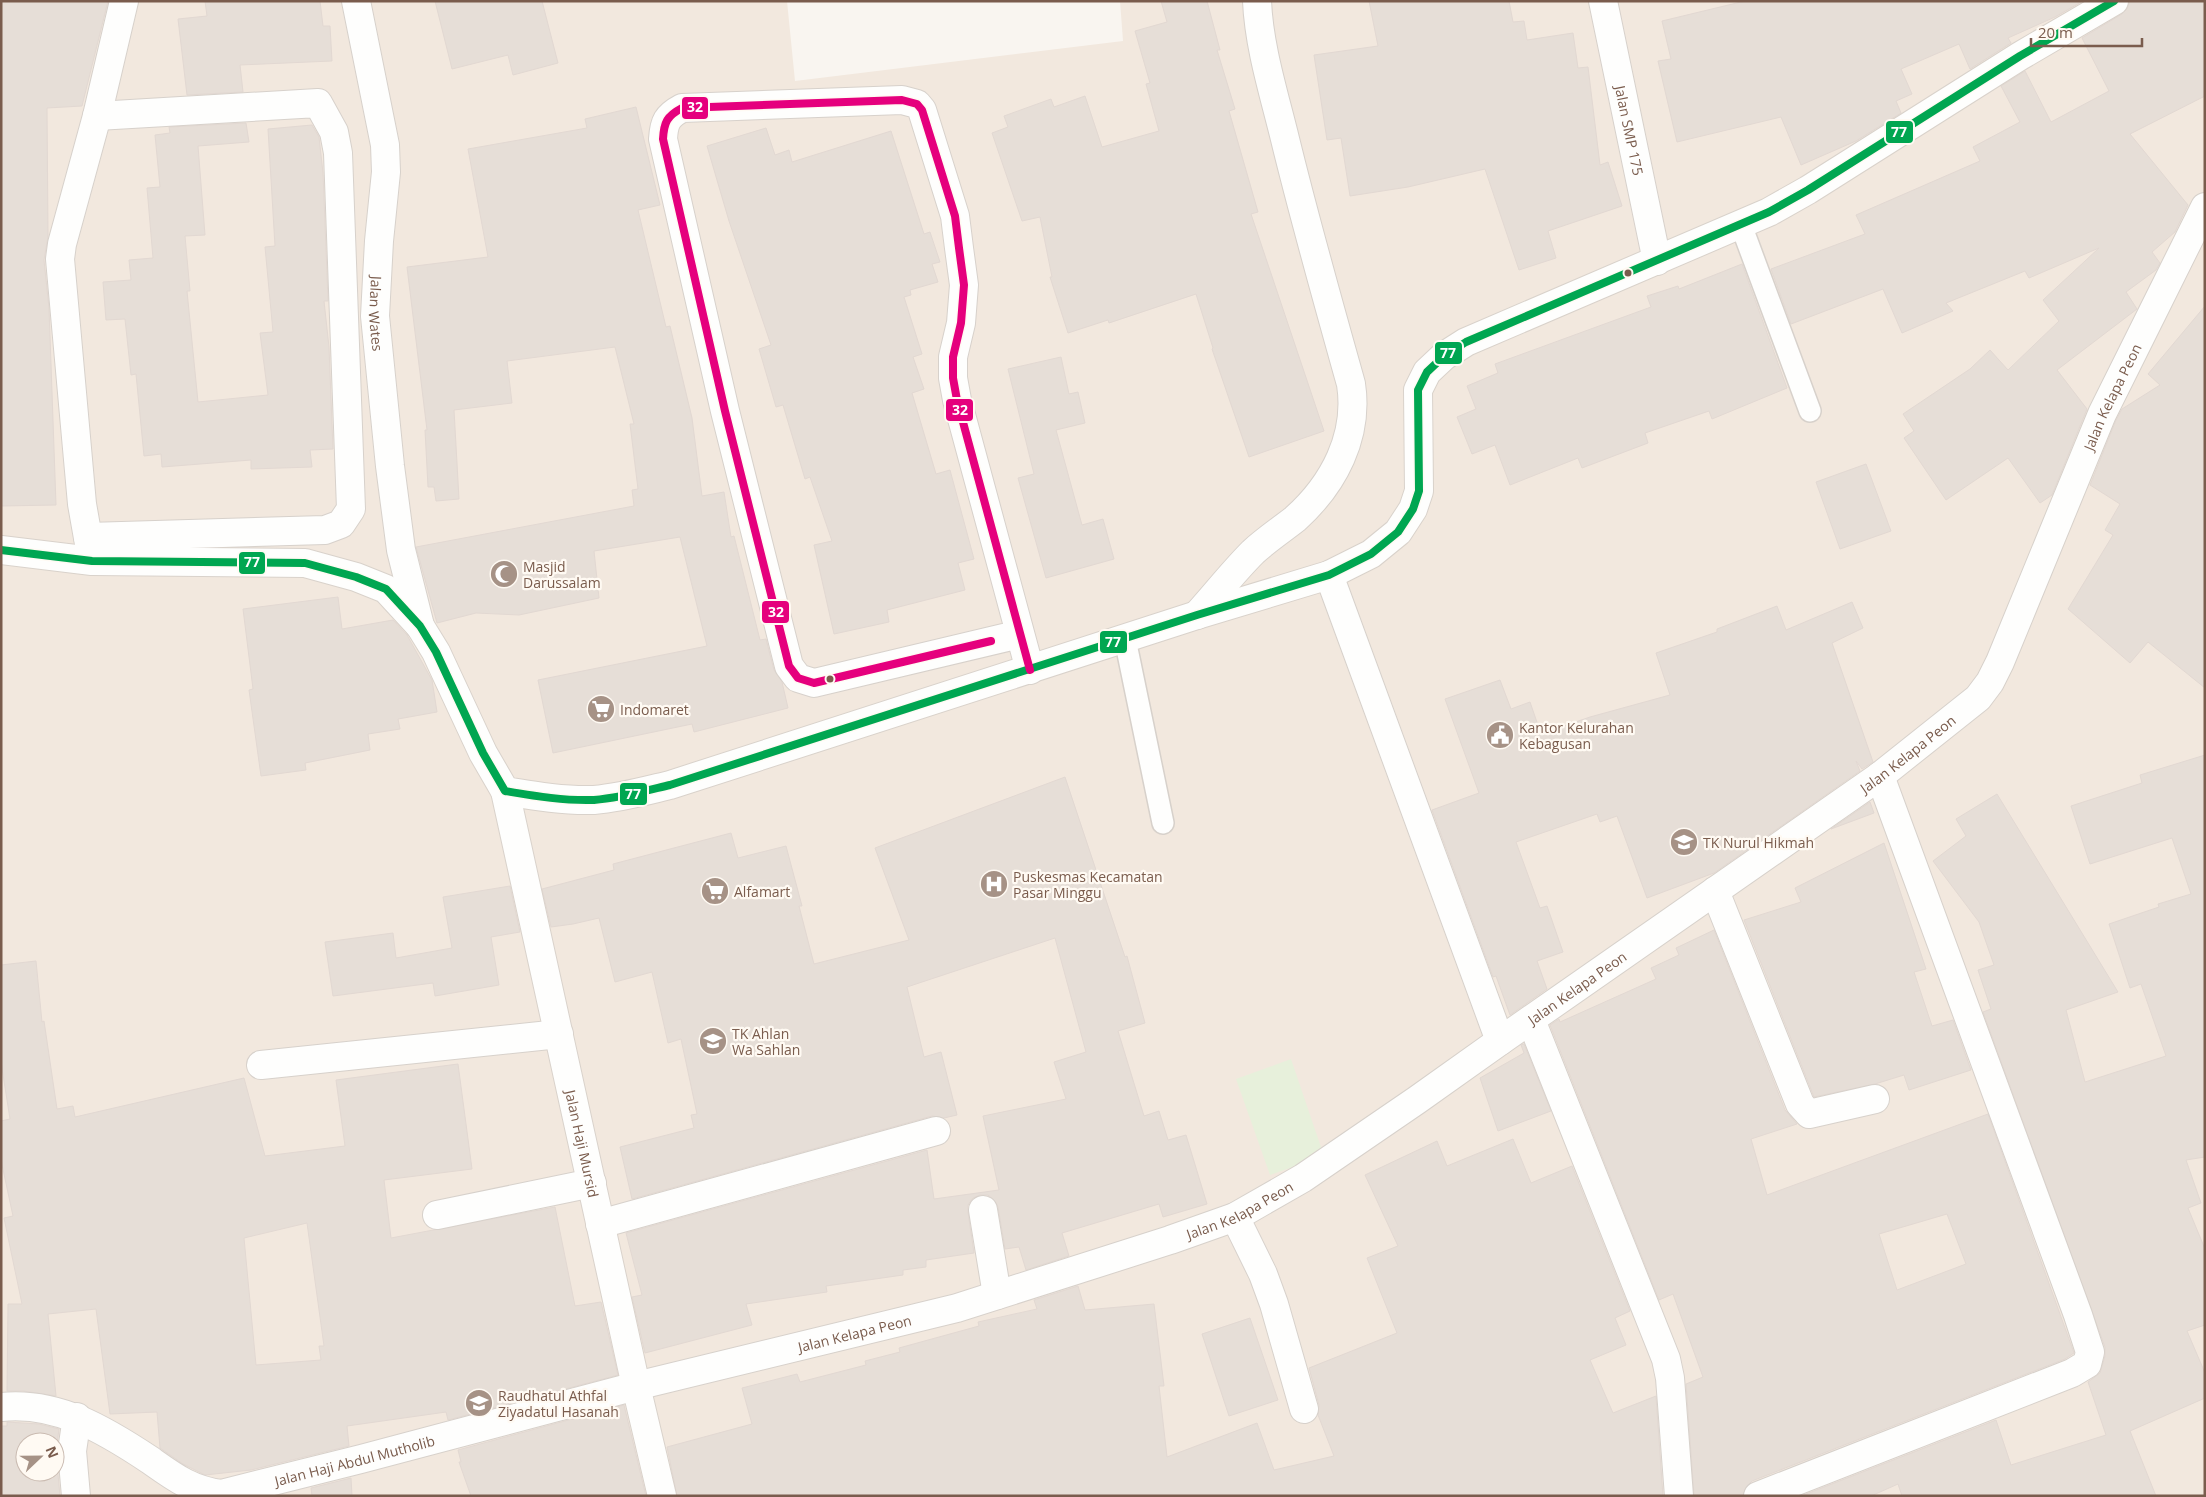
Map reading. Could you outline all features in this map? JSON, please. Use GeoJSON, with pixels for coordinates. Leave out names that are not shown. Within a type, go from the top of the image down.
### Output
{"type":"FeatureCollection","features":[{"type":"Feature","properties":{"kind":"street"},"geometry":{"type":"LineString","coordinates":[[90,549],[82,504],[60,259],[62,244],[124,1]]}},
{"type":"Feature","properties":{"kind":"street","name":"Jalan Wates"},"geometry":{"type":"LineString","coordinates":[[356,1],[385,144],[386,172],[379,240],[375,316],[390,466],[401,550],[420,626]]}},
{"type":"Feature","properties":{"kind":"street"},"geometry":{"type":"LineString","coordinates":[[1197,615],[1254,552],[1296,518],[1319,494],[1334,474],[1351,426],[1354,405],[1351,384],[1308,230],[1276,102],[1258,19],[1257,1]]}},
{"type":"Feature","properties":{"kind":"street","name":"Jalan SMP 175"},"geometry":{"type":"LineString","coordinates":[[1603,1],[1657,261]]}},
{"type":"Feature","properties":{"kind":"street"},"geometry":{"type":"LineString","coordinates":[[505,791],[553,799],[595,800],[630,795],[670,785],[1197,615],[1330,575],[1371,554],[1398,532],[1413,509],[1419,491],[1418,390],[1427,372],[1444,356],[1466,342],[1769,212],[1808,190],[2020,56],[2114,1]]}},
{"type":"Feature","properties":{"kind":"street"},"geometry":{"type":"LineString","coordinates":[[1020,634],[814,683],[798,678],[788,666],[725,411],[664,139],[664,123],[671,114],[682,108],[902,100],[917,104],[922,110],[955,216],[964,285],[960,323],[953,357],[953,378],[957,400],[1030,670]]}},
{"type":"Feature","properties":{"kind":"street"},"geometry":{"type":"LineString","coordinates":[[1,550],[90,549],[326,530],[341,524],[351,509],[338,153],[334,132],[318,103],[96,116]]}},
{"type":"Feature","properties":{"kind":"street","name":"Jalan Kelapa Peon"},"geometry":{"type":"LineString","coordinates":[[636,1386],[957,1308],[1170,1240],[1235,1217],[1304,1178],[1880,776],[1978,698],[1990,682],[2050,544],[2102,414],[2205,207]]}},
{"type":"Feature","properties":{"kind":"street"},"geometry":{"type":"LineString","coordinates":[[90,549],[305,563],[356,576],[386,589],[420,626]]}},
{"type":"Feature","properties":{"kind":"street"},"geometry":{"type":"LineString","coordinates":[[1330,575],[1500,1041]]}},
{"type":"Feature","properties":{"kind":"street","name":"Jalan Haji Mursid"},"geometry":{"type":"LineString","coordinates":[[420,626],[436,652],[483,753],[505,791],[662,1496]]}},
{"type":"Feature","properties":{"kind":"street"},"geometry":{"type":"LineString","coordinates":[[1758,1496],[2072,1373],[2087,1364],[2090,1352],[1880,776]]}},
{"type":"Feature","properties":{"kind":"street"},"geometry":{"type":"LineString","coordinates":[[1715,891],[1800,1104],[1809,1114],[1874,1099]]}},
{"type":"Feature","properties":{"kind":"street"},"geometry":{"type":"LineString","coordinates":[[1530,1020],[1666,1359],[1670,1378],[1679,1496]]}},
{"type":"Feature","properties":{"kind":"street"},"geometry":{"type":"LineString","coordinates":[[261,1065],[559,1034]]}},
{"type":"Feature","properties":{"kind":"street"},"geometry":{"type":"LineString","coordinates":[[600,1224],[936,1131]]}},
{"type":"Feature","properties":{"kind":"street"},"geometry":{"type":"LineString","coordinates":[[437,1215],[592,1183]]}},
{"type":"Feature","properties":{"kind":"street"},"geometry":{"type":"LineString","coordinates":[[982,1210],[997,1295]]}},
{"type":"Feature","properties":{"kind":"street"},"geometry":{"type":"LineString","coordinates":[[1235,1217],[1269,1289],[1304,1409]]}},
{"type":"Feature","properties":{"kind":"street","name":"Jalan Haji Abdul Mutholib"},"geometry":{"type":"LineString","coordinates":[[1,1407],[18,1405],[42,1408],[77,1417],[128,1446],[188,1486],[204,1492],[221,1494],[362,1459],[636,1386]]}},
{"type":"Feature","properties":{"kind":"street"},"geometry":{"type":"LineString","coordinates":[[76,1496],[72,1451],[77,1417]]}},
{"type":"Feature","properties":{"kind":"lane"},"geometry":{"type":"LineString","coordinates":[[1740,225],[1810,411]]}},
{"type":"Feature","properties":{"kind":"lane"},"geometry":{"type":"LineString","coordinates":[[1125,639],[1163,823]]}},
{"type":"Feature","properties":{"kind":"shaded area"},"geometry":{"type":"Polygon","coordinates":[[[1,1],[787,1],[795,81],[1123,41],[1120,1],[2205,1],[2205,1496],[1,1496],[1,1]]]}},
{"type":"Feature","properties":{"kind":"green space"},"geometry":{"type":"Polygon","coordinates":[[[1291,1059],[1324,1156],[1270,1175],[1236,1079],[1291,1059]]]}},
{"type":"Feature","properties":{"kind":"building"},"geometry":{"type":"Polygon","coordinates":[[[1,1],[108,1],[82,106],[47,108],[48,237],[44,260],[49,308],[56,505],[1,506],[1,1]]]}},
{"type":"Feature","properties":{"kind":"building"},"geometry":{"type":"Polygon","coordinates":[[[205,1],[320,1],[323,26],[330,26],[332,61],[240,65],[243,92],[187,95],[178,19],[207,16],[205,1]]]}},
{"type":"Feature","properties":{"kind":"building"},"geometry":{"type":"Polygon","coordinates":[[[435,1],[542,1],[558,63],[513,75],[508,55],[452,69],[435,1]]]}},
{"type":"Feature","properties":{"kind":"building"},"geometry":{"type":"Polygon","coordinates":[[[1161,1],[1207,1],[1220,50],[1217,50],[1235,109],[1229,111],[1258,212],[1251,214],[1324,431],[1249,457],[1212,349],[1196,294],[1109,323],[1108,320],[1068,333],[1050,277],[1052,277],[1040,217],[1022,221],[992,133],[1008,127],[1004,116],[1051,99],[1054,107],[1085,96],[1102,147],[1159,131],[1146,84],[1150,83],[1135,31],[1167,22],[1161,1]]]}},
{"type":"Feature","properties":{"kind":"building"},"geometry":{"type":"Polygon","coordinates":[[[1369,1],[1509,1],[1513,22],[1524,21],[1527,40],[1573,33],[1578,68],[1588,67],[1600,165],[1608,162],[1622,206],[1548,231],[1556,258],[1519,270],[1485,169],[1408,187],[1350,196],[1341,138],[1327,140],[1314,55],[1378,46],[1369,1]]]}},
{"type":"Feature","properties":{"kind":"building"},"geometry":{"type":"Polygon","coordinates":[[[1745,1],[2083,1],[2055,17],[2008,38],[2011,43],[1970,69],[1959,44],[1901,69],[1912,94],[1896,101],[1901,113],[1856,141],[1801,165],[1781,117],[1677,142],[1658,61],[1671,59],[1662,21],[1745,1]]]}},
{"type":"Feature","properties":{"kind":"building"},"geometry":{"type":"Polygon","coordinates":[[[2130,1],[2205,1],[2205,96],[2130,134],[2188,205],[2175,232],[2152,252],[2160,263],[2156,270],[2126,292],[2137,309],[2057,370],[2087,409],[2052,495],[2040,503],[2008,458],[1946,500],[1904,438],[1914,431],[1903,414],[1970,369],[1990,350],[2008,370],[2059,321],[2043,300],[2099,248],[2029,278],[2025,271],[1946,303],[1953,311],[1902,333],[1883,289],[1791,324],[1771,269],[1865,234],[1856,215],[1980,161],[1973,147],[2020,122],[2001,86],[2025,71],[2051,122],[2109,91],[2082,38],[2122,14],[2127,9],[2130,1]]]}},
{"type":"Feature","properties":{"kind":"building"},"geometry":{"type":"Polygon","coordinates":[[[636,107],[660,205],[638,210],[666,327],[670,326],[692,418],[702,496],[724,492],[731,537],[734,536],[760,640],[766,639],[774,670],[782,682],[788,708],[694,732],[692,724],[553,753],[538,680],[707,646],[680,537],[594,551],[599,598],[519,615],[476,613],[437,623],[416,547],[634,506],[632,490],[638,489],[630,424],[634,424],[615,347],[507,361],[512,403],[454,410],[459,499],[436,501],[434,487],[428,487],[425,430],[427,430],[407,267],[488,257],[468,149],[587,128],[585,119],[636,107]]]}},
{"type":"Feature","properties":{"kind":"building"},"geometry":{"type":"Polygon","coordinates":[[[246,123],[249,142],[198,146],[205,235],[185,236],[190,291],[187,291],[198,402],[268,395],[260,333],[273,332],[265,247],[275,246],[268,129],[312,125],[319,137],[323,173],[328,301],[324,301],[329,347],[333,449],[310,450],[312,467],[251,469],[251,460],[162,467],[161,454],[144,456],[136,374],[131,375],[125,319],[106,320],[103,282],[131,280],[129,260],[153,258],[147,188],[160,187],[155,135],[170,133],[169,127],[246,123]]]}},
{"type":"Feature","properties":{"kind":"building"},"geometry":{"type":"Polygon","coordinates":[[[766,128],[775,155],[789,150],[792,162],[891,131],[924,234],[930,232],[940,262],[932,264],[938,282],[910,290],[911,295],[904,297],[922,354],[913,357],[924,389],[912,393],[936,474],[950,470],[974,559],[958,563],[965,590],[887,610],[889,622],[834,634],[814,545],[832,541],[810,477],[805,479],[783,405],[776,407],[759,349],[771,345],[729,221],[707,146],[766,128]]]}},
{"type":"Feature","properties":{"kind":"building"},"geometry":{"type":"Polygon","coordinates":[[[1742,264],[1787,388],[1712,419],[1709,411],[1645,433],[1648,443],[1582,468],[1578,458],[1510,485],[1495,445],[1472,454],[1457,417],[1476,409],[1467,386],[1498,373],[1495,364],[1651,307],[1647,296],[1678,286],[1679,289],[1742,264]]]}},
{"type":"Feature","properties":{"kind":"building"},"geometry":{"type":"Polygon","coordinates":[[[2205,306],[2205,688],[2148,642],[2130,663],[2068,609],[2113,535],[2105,530],[2120,504],[2090,485],[2116,420],[2122,409],[2160,385],[2148,374],[2205,306]]]}},
{"type":"Feature","properties":{"kind":"building"},"geometry":{"type":"Polygon","coordinates":[[[1061,357],[1069,394],[1078,392],[1085,423],[1056,430],[1082,525],[1103,519],[1114,559],[1046,578],[1018,478],[1034,474],[1008,369],[1061,357]]]}},
{"type":"Feature","properties":{"kind":"building"},"geometry":{"type":"Polygon","coordinates":[[[1866,464],[1891,531],[1840,549],[1816,482],[1866,464]]]}},
{"type":"Feature","properties":{"kind":"building"},"geometry":{"type":"Polygon","coordinates":[[[338,597],[342,629],[393,620],[407,635],[432,680],[437,712],[398,719],[400,729],[368,734],[370,750],[305,763],[306,770],[261,776],[249,690],[253,689],[243,609],[338,597]]]}},
{"type":"Feature","properties":{"kind":"building"},"geometry":{"type":"Polygon","coordinates":[[[1852,602],[1863,628],[1832,643],[1873,762],[1862,769],[1856,761],[1860,771],[1714,873],[1647,898],[1617,816],[1600,822],[1597,814],[1516,842],[1540,908],[1547,906],[1563,952],[1537,961],[1547,989],[1510,1015],[1496,976],[1493,977],[1432,810],[1479,793],[1445,699],[1500,680],[1511,709],[1530,702],[1541,734],[1590,717],[1670,695],[1656,653],[1717,632],[1717,629],[1777,606],[1786,630],[1852,602]]]}},
{"type":"Feature","properties":{"kind":"building"},"geometry":{"type":"Polygon","coordinates":[[[2205,755],[2205,1157],[2186,1160],[2201,1203],[2188,1208],[2205,1249],[2205,1325],[2187,1331],[2205,1373],[2205,1398],[2130,1431],[2156,1496],[1902,1496],[1898,1484],[1871,1496],[1801,1496],[1996,1420],[2011,1465],[2106,1435],[2088,1382],[2100,1373],[2105,1356],[2105,1347],[1983,1012],[1991,1009],[1978,970],[1994,965],[1979,922],[1933,861],[1966,836],[1956,819],[1997,794],[2118,992],[2066,1010],[2085,1082],[2166,1056],[2141,984],[2130,988],[2109,924],[2159,907],[2158,904],[2191,894],[2172,838],[2090,864],[2071,806],[2142,783],[2140,775],[2205,755]]]}},
{"type":"Feature","properties":{"kind":"building"},"geometry":{"type":"Polygon","coordinates":[[[1065,777],[1125,957],[1127,956],[1145,1023],[1118,1031],[1144,1116],[1159,1111],[1168,1140],[1186,1135],[1207,1204],[1163,1217],[1159,1204],[1062,1233],[1069,1256],[1026,1270],[1019,1247],[1005,1249],[998,1207],[995,1201],[988,1195],[980,1195],[973,1198],[968,1205],[974,1253],[926,1260],[926,1267],[903,1270],[903,1275],[826,1286],[827,1292],[746,1304],[752,1325],[645,1353],[632,1297],[642,1295],[626,1233],[927,1150],[934,1199],[999,1190],[983,1116],[1066,1099],[1054,1062],[1086,1052],[1055,938],[907,987],[924,1057],[941,1052],[957,1115],[944,1118],[932,1116],[632,1199],[620,1147],[694,1128],[691,1115],[697,1114],[681,1039],[668,1043],[652,972],[615,982],[599,918],[551,927],[542,889],[614,870],[613,864],[731,833],[738,858],[786,846],[802,906],[799,906],[814,964],[909,940],[875,848],[1065,777]]]}},
{"type":"Feature","properties":{"kind":"building"},"geometry":{"type":"Polygon","coordinates":[[[1870,802],[1874,813],[1831,829],[1870,802]]]}},
{"type":"Feature","properties":{"kind":"building"},"geometry":{"type":"Polygon","coordinates":[[[1884,843],[1926,969],[1914,972],[1932,1026],[1953,1020],[1971,1070],[1909,1090],[1904,1075],[1875,1084],[1814,1097],[1744,920],[1801,902],[1795,888],[1884,843]]]}},
{"type":"Feature","properties":{"kind":"building"},"geometry":{"type":"Polygon","coordinates":[[[510,886],[520,932],[491,937],[499,985],[435,996],[433,983],[333,996],[325,942],[393,933],[396,958],[452,948],[443,897],[510,886]]]}},
{"type":"Feature","properties":{"kind":"building"},"geometry":{"type":"Polygon","coordinates":[[[1714,930],[1785,1110],[1797,1124],[1751,1139],[1767,1195],[1988,1114],[2074,1353],[2065,1359],[1752,1481],[1746,1487],[1743,1496],[1694,1496],[1686,1384],[1703,1377],[1673,1294],[1659,1300],[1550,1025],[1559,1019],[1560,1022],[1656,979],[1651,968],[1679,955],[1676,948],[1714,930]],[[1947,1214],[1879,1234],[1897,1290],[1966,1264],[1947,1214]]]}},
{"type":"Feature","properties":{"kind":"building"},"geometry":{"type":"Polygon","coordinates":[[[36,961],[42,1022],[44,1021],[57,1109],[73,1106],[75,1117],[244,1078],[265,1156],[345,1146],[336,1080],[458,1064],[472,1169],[384,1180],[391,1238],[555,1207],[575,1306],[601,1302],[618,1375],[448,1420],[446,1412],[347,1426],[349,1446],[251,1470],[205,1475],[183,1464],[160,1448],[157,1412],[110,1414],[96,1309],[48,1314],[56,1396],[23,1391],[7,1391],[8,1304],[22,1304],[4,1218],[13,1216],[1,1160],[1,1121],[10,1119],[1,1062],[1,965],[36,961]],[[307,1223],[244,1238],[256,1365],[321,1360],[319,1346],[324,1346],[307,1223]]]}},
{"type":"Feature","properties":{"kind":"building"},"geometry":{"type":"Polygon","coordinates":[[[1524,1044],[1551,1111],[1498,1131],[1480,1078],[1524,1053],[1521,1045],[1524,1044]]]}},
{"type":"Feature","properties":{"kind":"building"},"geometry":{"type":"Polygon","coordinates":[[[1513,1139],[1531,1183],[1572,1166],[1630,1311],[1615,1318],[1626,1345],[1590,1360],[1613,1413],[1656,1396],[1663,1496],[677,1496],[667,1447],[752,1424],[742,1388],[797,1374],[800,1382],[866,1365],[865,1361],[900,1352],[899,1348],[979,1326],[978,1322],[1037,1309],[1034,1300],[1078,1286],[1085,1310],[1154,1304],[1164,1386],[1159,1386],[1167,1457],[1257,1423],[1274,1470],[1334,1456],[1318,1415],[1319,1405],[1309,1368],[1397,1333],[1367,1258],[1398,1246],[1365,1175],[1437,1141],[1447,1166],[1513,1139]]]}},
{"type":"Feature","properties":{"kind":"building"},"geometry":{"type":"Polygon","coordinates":[[[1250,1318],[1278,1400],[1229,1416],[1202,1334],[1250,1318]]]}},
{"type":"Feature","properties":{"kind":"building"},"geometry":{"type":"Polygon","coordinates":[[[624,1405],[646,1496],[471,1496],[459,1462],[461,1462],[458,1450],[624,1405]]]}},
{"type":"Feature","properties":{"kind":"building"},"geometry":{"type":"Polygon","coordinates":[[[7,1422],[39,1424],[59,1429],[59,1432],[15,1432],[15,1482],[59,1482],[60,1496],[1,1496],[1,1426],[7,1426],[7,1422]]]}},
{"type":"Feature","properties":{"kind":"building"},"geometry":{"type":"Polygon","coordinates":[[[351,1478],[352,1496],[312,1496],[311,1488],[351,1478]]]}},
{"type":"Feature","properties":{"kind":"transit line","name":"77"},"geometry":{"type":"LineString","coordinates":[[1,550],[92,561],[305,563],[356,577],[386,589],[420,626],[436,652],[483,753],[505,791],[561,799],[594,800],[623,796],[670,785],[1197,615],[1329,575],[1371,554],[1398,532],[1413,509],[1419,491],[1418,390],[1427,372],[1444,356],[1466,342],[1769,212],[1808,190],[2020,56],[2114,1]]}},
{"type":"Feature","properties":{"kind":"transit line","name":"32"},"geometry":{"type":"LineString","coordinates":[[991,641],[814,683],[798,678],[789,666],[725,411],[663,139],[667,120],[682,108],[902,100],[917,104],[922,110],[955,216],[964,285],[961,323],[953,357],[953,378],[957,400],[1030,670]]}},
{"type":"Feature","properties":{"kind":"place","name":"Masjid Darussalam"},"geometry":{"type":"Point","coordinates":[504,574]}},
{"type":"Feature","properties":{"kind":"place","name":"Indomaret"},"geometry":{"type":"Point","coordinates":[601,709]}},
{"type":"Feature","properties":{"kind":"place","name":"Kantor Kelurahan Kebagusan"},"geometry":{"type":"Point","coordinates":[1500,735]}},
{"type":"Feature","properties":{"kind":"place","name":"TK Nurul Hikmah"},"geometry":{"type":"Point","coordinates":[1684,842]}},
{"type":"Feature","properties":{"kind":"place","name":"Puskesmas Kecamatan Pasar Minggu"},"geometry":{"type":"Point","coordinates":[994,884]}},
{"type":"Feature","properties":{"kind":"place","name":"Alfamart"},"geometry":{"type":"Point","coordinates":[715,891]}},
{"type":"Feature","properties":{"kind":"place","name":"TK Ahlan Wa Sahlan"},"geometry":{"type":"Point","coordinates":[713,1041]}},
{"type":"Feature","properties":{"kind":"place","name":"Raudhatul Athfal Ziyadatul Hasanah"},"geometry":{"type":"Point","coordinates":[479,1403]}}]}
